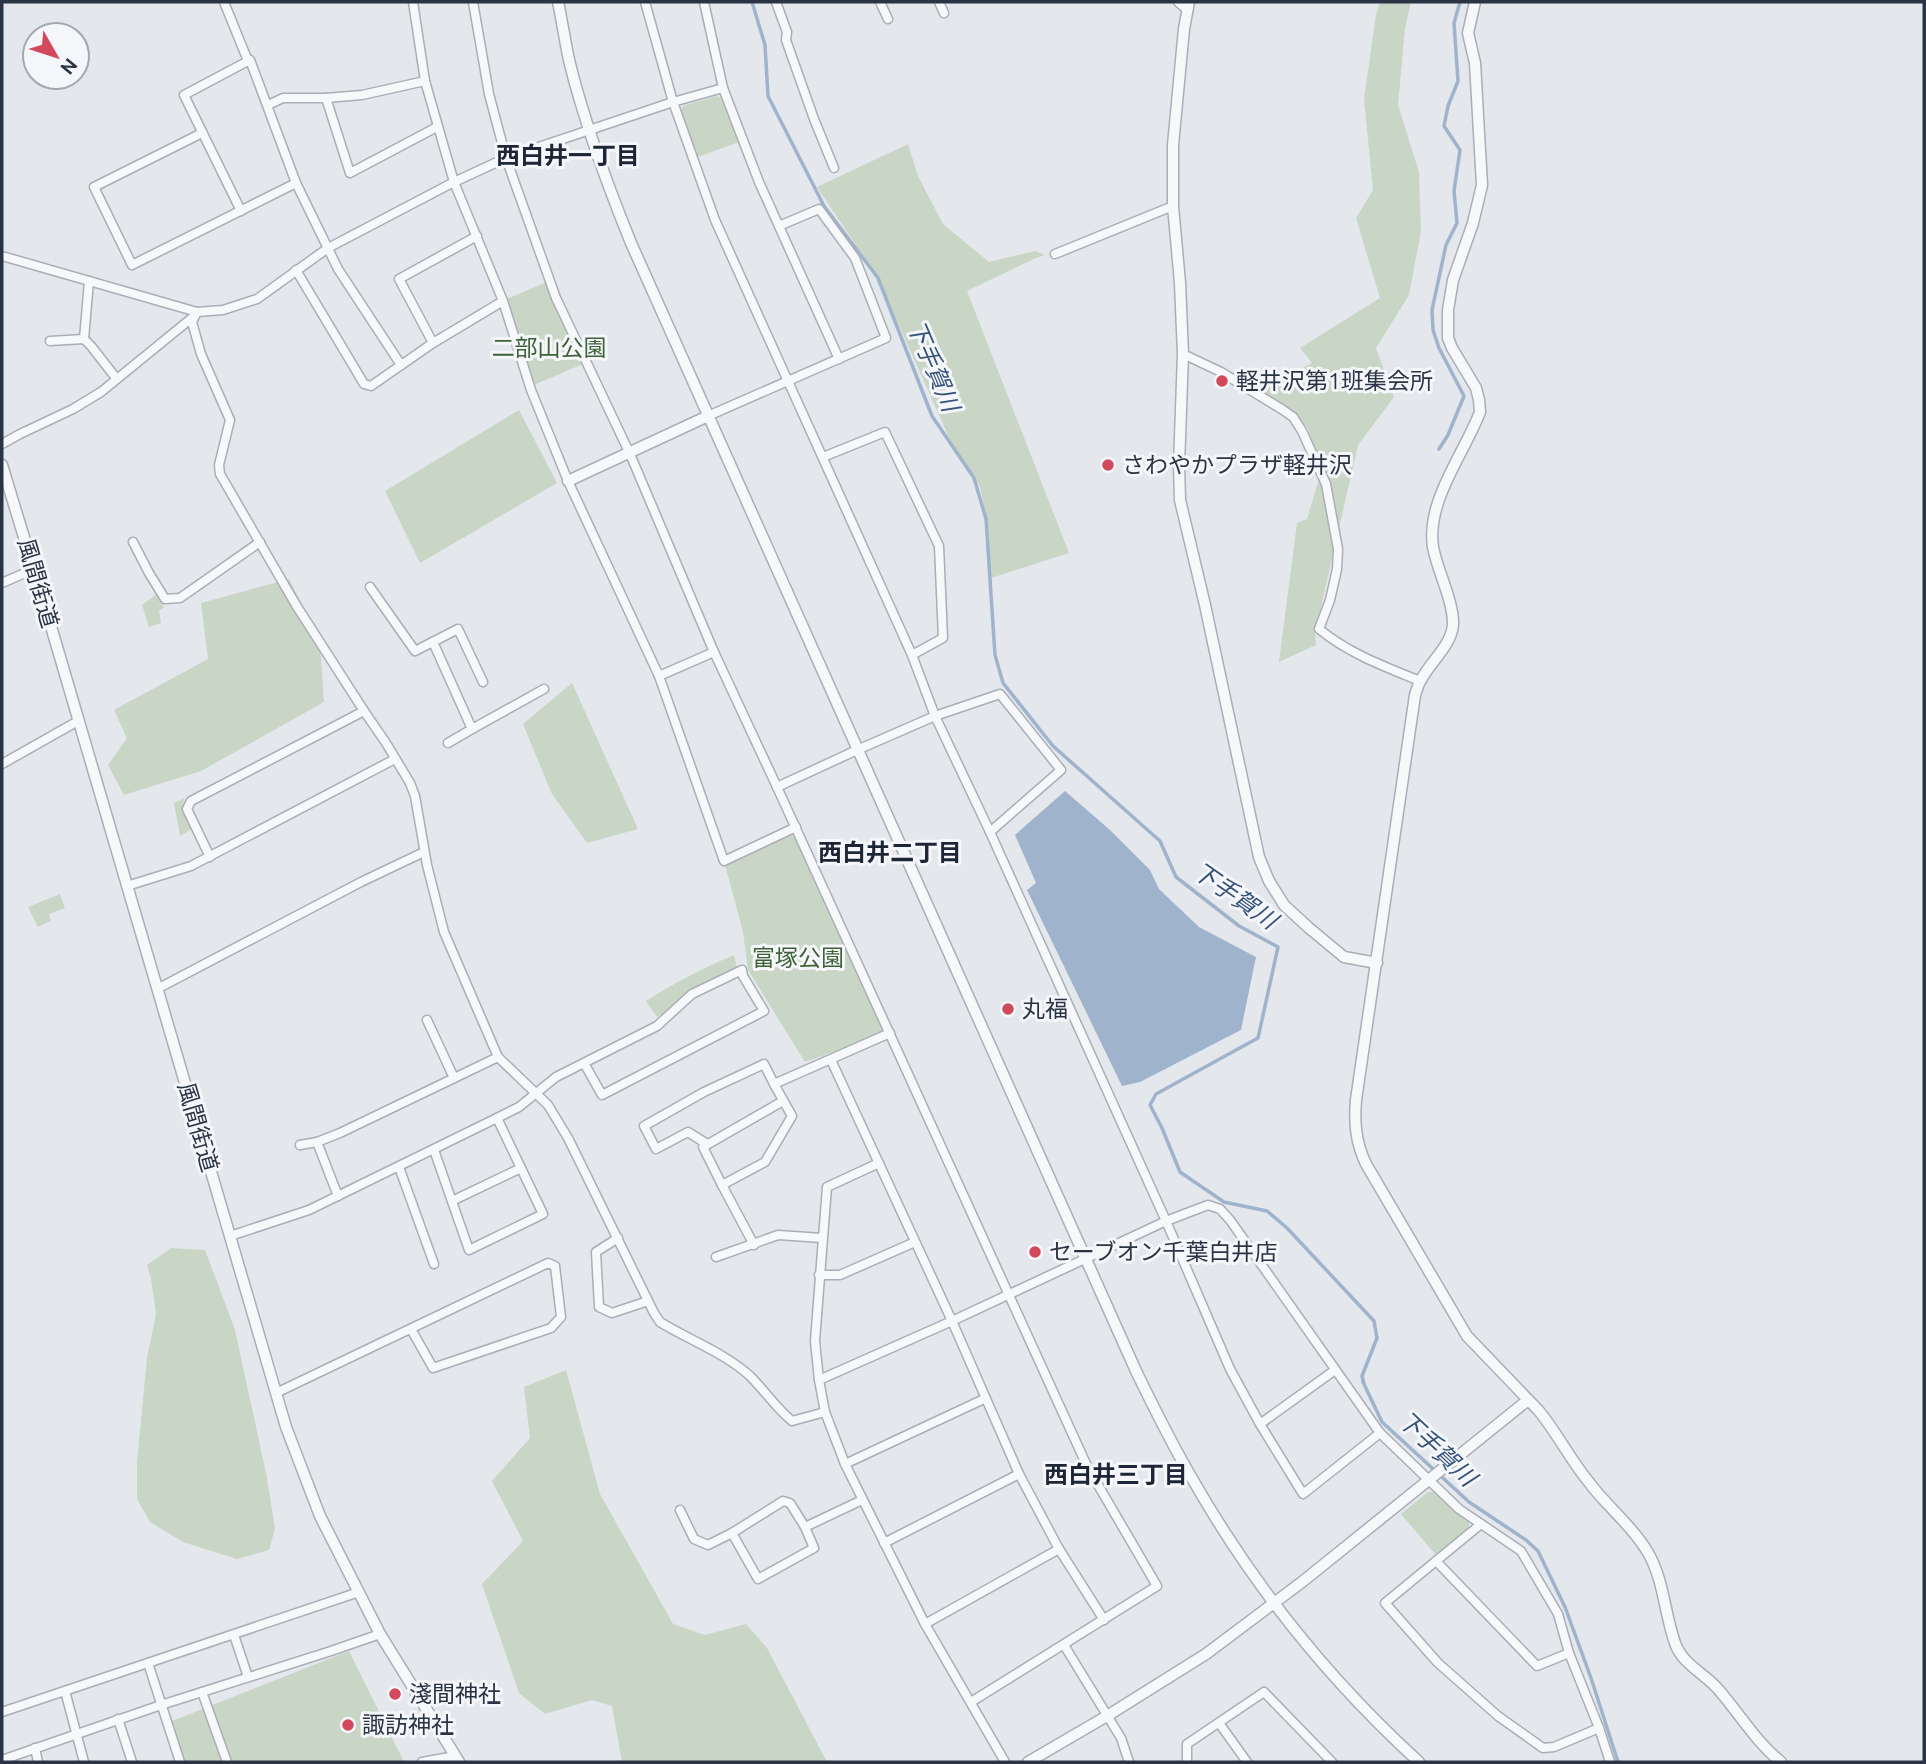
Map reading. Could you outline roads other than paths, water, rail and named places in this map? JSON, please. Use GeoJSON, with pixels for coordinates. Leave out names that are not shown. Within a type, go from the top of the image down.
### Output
{"type":"FeatureCollection","features":[{"type":"Feature","properties":{"kind":"street"},"geometry":{"type":"LineString","coordinates":[[224,2],[268,105],[296,183],[338,269],[401,365]]}},
{"type":"Feature","properties":{"kind":"street"},"geometry":{"type":"LineString","coordinates":[[414,2],[425,81],[454,183],[503,301],[531,390],[568,481],[659,676],[724,861],[796,827]]}},
{"type":"Feature","properties":{"kind":"street"},"geometry":{"type":"LineString","coordinates":[[473,2],[489,94],[506,158],[556,298],[630,454],[713,652],[796,827],[1087,1466],[1157,1586],[971,1702]]}},
{"type":"Feature","properties":{"kind":"street"},"geometry":{"type":"LineString","coordinates":[[558,2],[569,60],[590,130],[608,187],[631,243],[1136,1371],[1192,1479],[1274,1603],[1358,1703],[1419,1762]]}},
{"type":"Feature","properties":{"kind":"street"},"geometry":{"type":"LineString","coordinates":[[645,2],[673,102],[715,220],[912,655],[935,716],[1166,1221],[1230,1369],[1303,1494],[1380,1433]]}},
{"type":"Feature","properties":{"kind":"street"},"geometry":{"type":"LineString","coordinates":[[704,2],[723,88],[759,183],[839,359]]}},
{"type":"Feature","properties":{"kind":"street"},"geometry":{"type":"LineString","coordinates":[[776,2],[787,32],[786,40],[793,61],[834,168]]}},
{"type":"Feature","properties":{"kind":"street"},"geometry":{"type":"LineString","coordinates":[[880,2],[888,19]]}},
{"type":"Feature","properties":{"kind":"street"},"geometry":{"type":"LineString","coordinates":[[939,2],[944,13]]}},
{"type":"Feature","properties":{"kind":"street"},"geometry":{"type":"LineString","coordinates":[[1178,2],[1188,6],[1173,145],[1173,206],[1183,354],[1179,464],[1181,500],[1259,857],[1269,881],[1284,905],[1344,957],[1377,963]]}},
{"type":"Feature","properties":{"kind":"street"},"geometry":{"type":"LineString","coordinates":[[1475,2],[1468,33],[1475,63],[1482,185],[1476,213],[1453,280],[1448,310],[1448,338],[1475,388],[1479,412],[1439,500],[1432,526],[1433,547],[1451,611],[1452,624],[1450,637],[1420,681],[1415,695],[1356,1100],[1355,1126],[1359,1150],[1466,1336],[1549,1424],[1588,1482],[1648,1552],[1662,1585],[1675,1644],[1681,1654],[1716,1686],[1760,1741],[1781,1762]]}},
{"type":"Feature","properties":{"kind":"street"},"geometry":{"type":"LineString","coordinates":[[241,211],[184,95],[248,61]]}},
{"type":"Feature","properties":{"kind":"street"},"geometry":{"type":"LineString","coordinates":[[268,105],[283,98],[362,95],[425,81]]}},
{"type":"Feature","properties":{"kind":"street"},"geometry":{"type":"LineString","coordinates":[[2,256],[197,312],[223,310],[257,299],[328,248],[506,158],[723,88]]}},
{"type":"Feature","properties":{"kind":"street"},"geometry":{"type":"LineString","coordinates":[[326,98],[350,173],[437,127]]}},
{"type":"Feature","properties":{"kind":"street"},"geometry":{"type":"LineString","coordinates":[[202,133],[94,187],[132,265],[296,183]]}},
{"type":"Feature","properties":{"kind":"street"},"geometry":{"type":"LineString","coordinates":[[1055,254],[1173,206]]}},
{"type":"Feature","properties":{"kind":"street"},"geometry":{"type":"LineString","coordinates":[[568,481],[886,338],[855,258],[818,209],[779,226]]}},
{"type":"Feature","properties":{"kind":"street"},"geometry":{"type":"LineString","coordinates":[[433,343],[399,279],[477,236]]}},
{"type":"Feature","properties":{"kind":"street"},"geometry":{"type":"LineString","coordinates":[[296,270],[364,384],[371,386],[433,343],[503,301]]}},
{"type":"Feature","properties":{"kind":"street"},"geometry":{"type":"LineString","coordinates":[[84,339],[89,281]]}},
{"type":"Feature","properties":{"kind":"street"},"geometry":{"type":"LineString","coordinates":[[2,444],[72,409],[101,391],[197,312]]}},
{"type":"Feature","properties":{"kind":"street"},"geometry":{"type":"LineString","coordinates":[[197,312],[192,322],[201,354],[230,419],[219,465],[220,474],[296,606],[410,783],[415,796],[438,916],[498,1057],[548,1105],[568,1138],[660,1322],[750,1376],[792,1421],[825,1412]]}},
{"type":"Feature","properties":{"kind":"street"},"geometry":{"type":"LineString","coordinates":[[50,341],[84,339],[116,378]]}},
{"type":"Feature","properties":{"kind":"street"},"geometry":{"type":"LineString","coordinates":[[1183,354],[1221,372],[1293,417],[1325,484],[1338,549],[1337,569],[1330,600],[1319,629],[1353,653],[1420,681]]}},
{"type":"Feature","properties":{"kind":"street"},"geometry":{"type":"LineString","coordinates":[[823,457],[885,432],[939,546],[943,638],[912,655]]}},
{"type":"Feature","properties":{"kind":"street","name":"風間街道"},"geometry":{"type":"LineString","coordinates":[[2,465],[286,1427],[320,1516],[380,1634],[457,1759]]}},
{"type":"Feature","properties":{"kind":"street"},"geometry":{"type":"LineString","coordinates":[[133,542],[165,599],[180,598],[260,542]]}},
{"type":"Feature","properties":{"kind":"street"},"geometry":{"type":"LineString","coordinates":[[2,583],[34,569]]}},
{"type":"Feature","properties":{"kind":"street"},"geometry":{"type":"LineString","coordinates":[[370,587],[415,651],[458,629],[483,682]]}},
{"type":"Feature","properties":{"kind":"street"},"geometry":{"type":"LineString","coordinates":[[433,642],[472,729]]}},
{"type":"Feature","properties":{"kind":"street"},"geometry":{"type":"LineString","coordinates":[[659,676],[713,652]]}},
{"type":"Feature","properties":{"kind":"street"},"geometry":{"type":"LineString","coordinates":[[448,743],[544,689]]}},
{"type":"Feature","properties":{"kind":"street"},"geometry":{"type":"LineString","coordinates":[[777,787],[935,716],[1000,694],[1061,770],[990,832]]}},
{"type":"Feature","properties":{"kind":"street"},"geometry":{"type":"LineString","coordinates":[[210,856],[187,809],[191,801],[364,711]]}},
{"type":"Feature","properties":{"kind":"street"},"geometry":{"type":"LineString","coordinates":[[2,764],[78,721]]}},
{"type":"Feature","properties":{"kind":"street"},"geometry":{"type":"LineString","coordinates":[[127,886],[191,866],[395,759]]}},
{"type":"Feature","properties":{"kind":"street"},"geometry":{"type":"LineString","coordinates":[[157,989],[424,852]]}},
{"type":"Feature","properties":{"kind":"street"},"geometry":{"type":"LineString","coordinates":[[230,1236],[309,1210],[519,1107],[556,1077],[657,1026],[692,995],[742,970],[764,1011],[602,1095],[584,1063]]}},
{"type":"Feature","properties":{"kind":"street"},"geometry":{"type":"LineString","coordinates":[[427,1020],[454,1078]]}},
{"type":"Feature","properties":{"kind":"street"},"geometry":{"type":"LineString","coordinates":[[774,1084],[890,1033]]}},
{"type":"Feature","properties":{"kind":"street"},"geometry":{"type":"LineString","coordinates":[[300,1144],[317,1142],[381,1114],[498,1057]]}},
{"type":"Feature","properties":{"kind":"street"},"geometry":{"type":"LineString","coordinates":[[831,1060],[1019,1474],[1059,1549],[1104,1619]]}},
{"type":"Feature","properties":{"kind":"street"},"geometry":{"type":"LineString","coordinates":[[707,1144],[688,1132],[656,1149],[644,1126],[764,1064],[792,1116],[765,1162],[722,1185]]}},
{"type":"Feature","properties":{"kind":"street"},"geometry":{"type":"LineString","coordinates":[[754,1245],[703,1147],[783,1101]]}},
{"type":"Feature","properties":{"kind":"street"},"geometry":{"type":"LineString","coordinates":[[434,1150],[469,1250],[542,1214],[497,1118]]}},
{"type":"Feature","properties":{"kind":"street"},"geometry":{"type":"LineString","coordinates":[[317,1142],[338,1196]]}},
{"type":"Feature","properties":{"kind":"street"},"geometry":{"type":"LineString","coordinates":[[879,1163],[827,1187],[815,1340],[825,1412],[845,1464],[925,1624],[1005,1762]]}},
{"type":"Feature","properties":{"kind":"street"},"geometry":{"type":"LineString","coordinates":[[399,1167],[434,1264]]}},
{"type":"Feature","properties":{"kind":"street"},"geometry":{"type":"LineString","coordinates":[[452,1201],[521,1168]]}},
{"type":"Feature","properties":{"kind":"street"},"geometry":{"type":"LineString","coordinates":[[819,1380],[1166,1221],[1208,1205],[1220,1209],[1380,1433],[1459,1509],[1521,1551],[1559,1614],[1569,1653],[1610,1762]]}},
{"type":"Feature","properties":{"kind":"street"},"geometry":{"type":"LineString","coordinates":[[716,1258],[778,1235],[822,1238]]}},
{"type":"Feature","properties":{"kind":"street"},"geometry":{"type":"LineString","coordinates":[[618,1238],[596,1252],[600,1307],[612,1313],[648,1301]]}},
{"type":"Feature","properties":{"kind":"street"},"geometry":{"type":"LineString","coordinates":[[819,1275],[841,1275],[915,1242]]}},
{"type":"Feature","properties":{"kind":"street"},"geometry":{"type":"LineString","coordinates":[[276,1394],[548,1263],[555,1266],[561,1317],[551,1328],[433,1368],[411,1329]]}},
{"type":"Feature","properties":{"kind":"street"},"geometry":{"type":"LineString","coordinates":[[1260,1424],[1335,1370]]}},
{"type":"Feature","properties":{"kind":"street"},"geometry":{"type":"LineString","coordinates":[[845,1464],[984,1399]]}},
{"type":"Feature","properties":{"kind":"street"},"geometry":{"type":"LineString","coordinates":[[1028,1762],[1206,1654],[1528,1400]]}},
{"type":"Feature","properties":{"kind":"street"},"geometry":{"type":"LineString","coordinates":[[884,1543],[1019,1474]]}},
{"type":"Feature","properties":{"kind":"street"},"geometry":{"type":"LineString","coordinates":[[805,1527],[862,1500]]}},
{"type":"Feature","properties":{"kind":"street"},"geometry":{"type":"LineString","coordinates":[[680,1510],[694,1539],[708,1545],[783,1501],[790,1503],[814,1548],[758,1579],[732,1533]]}},
{"type":"Feature","properties":{"kind":"street"},"geometry":{"type":"LineString","coordinates":[[1481,1524],[1385,1603],[1438,1662],[1498,1716],[1543,1748],[1554,1747],[1599,1728]]}},
{"type":"Feature","properties":{"kind":"street"},"geometry":{"type":"LineString","coordinates":[[925,1624],[1059,1549]]}},
{"type":"Feature","properties":{"kind":"street"},"geometry":{"type":"LineString","coordinates":[[1436,1561],[1537,1666],[1569,1653]]}},
{"type":"Feature","properties":{"kind":"street"},"geometry":{"type":"LineString","coordinates":[[2,1712],[359,1592]]}},
{"type":"Feature","properties":{"kind":"street"},"geometry":{"type":"LineString","coordinates":[[2,1760],[161,1704],[380,1634]]}},
{"type":"Feature","properties":{"kind":"street"},"geometry":{"type":"LineString","coordinates":[[234,1635],[248,1677]]}},
{"type":"Feature","properties":{"kind":"street"},"geometry":{"type":"LineString","coordinates":[[1064,1645],[1121,1738],[1129,1762]]}},
{"type":"Feature","properties":{"kind":"street"},"geometry":{"type":"LineString","coordinates":[[148,1663],[180,1762]]}},
{"type":"Feature","properties":{"kind":"street"},"geometry":{"type":"LineString","coordinates":[[65,1691],[84,1762]]}},
{"type":"Feature","properties":{"kind":"street"},"geometry":{"type":"LineString","coordinates":[[202,1692],[227,1762]]}},
{"type":"Feature","properties":{"kind":"street"},"geometry":{"type":"LineString","coordinates":[[1187,1762],[1188,1744],[1264,1692],[1332,1762]]}},
{"type":"Feature","properties":{"kind":"street"},"geometry":{"type":"LineString","coordinates":[[118,1719],[132,1762]]}},
{"type":"Feature","properties":{"kind":"street"},"geometry":{"type":"LineString","coordinates":[[1219,1723],[1247,1762]]}},
{"type":"Feature","properties":{"kind":"street"},"geometry":{"type":"LineString","coordinates":[[35,1748],[38,1762]]}},
{"type":"Feature","properties":{"kind":"street"},"geometry":{"type":"LineString","coordinates":[[422,1762],[457,1759]]}},
{"type":"Feature","properties":{"kind":"water"},"geometry":{"type":"Polygon","coordinates":[[[1065,791],[1150,870],[1159,889],[1199,927],[1256,957],[1241,1030],[1140,1082],[1122,1086],[1027,890],[1036,883],[1015,835],[1065,791]]]}},
{"type":"Feature","properties":{"kind":"waterway","name":"下手賀川"},"geometry":{"type":"LineString","coordinates":[[752,2],[765,45],[768,96],[824,206],[878,278],[932,416],[974,478],[986,519],[995,655],[1003,683],[1053,746],[1160,841],[1176,877],[1239,926],[1278,947],[1258,1038],[1156,1094],[1150,1105],[1180,1172],[1224,1202],[1267,1211],[1287,1228],[1374,1321],[1377,1338],[1362,1376],[1382,1422],[1469,1502],[1538,1551],[1565,1607],[1618,1762]]}},
{"type":"Feature","properties":{"kind":"waterway"},"geometry":{"type":"LineString","coordinates":[[1439,449],[1448,435],[1464,396],[1439,348],[1433,330],[1432,310],[1446,245],[1457,223],[1454,191],[1460,150],[1444,126],[1448,106],[1458,81],[1454,23],[1460,2]]}},
{"type":"Feature","properties":{"kind":"place","name":"軽井沢第1班集会所"},"geometry":{"type":"Point","coordinates":[1222,381]}},
{"type":"Feature","properties":{"kind":"place","name":"さわやかプラザ軽井沢"},"geometry":{"type":"Point","coordinates":[1108,465]}},
{"type":"Feature","properties":{"kind":"place","name":"丸福"},"geometry":{"type":"Point","coordinates":[1008,1009]}},
{"type":"Feature","properties":{"kind":"place","name":"セーブオン千葉白井店"},"geometry":{"type":"Point","coordinates":[1035,1252]}},
{"type":"Feature","properties":{"kind":"place","name":"淺間神社"},"geometry":{"type":"Point","coordinates":[395,1694]}},
{"type":"Feature","properties":{"kind":"place","name":"諏訪神社"},"geometry":{"type":"Point","coordinates":[348,1725]}},
{"type":"Feature","properties":{"kind":"district","name":"西白井一丁目"},"geometry":{"type":"Point","coordinates":[568,156]}},
{"type":"Feature","properties":{"kind":"district","name":"西白井二丁目"},"geometry":{"type":"Point","coordinates":[890,853]}},
{"type":"Feature","properties":{"kind":"district","name":"西白井三丁目"},"geometry":{"type":"Point","coordinates":[1116,1475]}},
{"type":"Feature","properties":{"kind":"park label","name":"二部山公園"},"geometry":{"type":"Point","coordinates":[549,348]}},
{"type":"Feature","properties":{"kind":"park label","name":"富塚公園"},"geometry":{"type":"Point","coordinates":[798,958]}}]}
